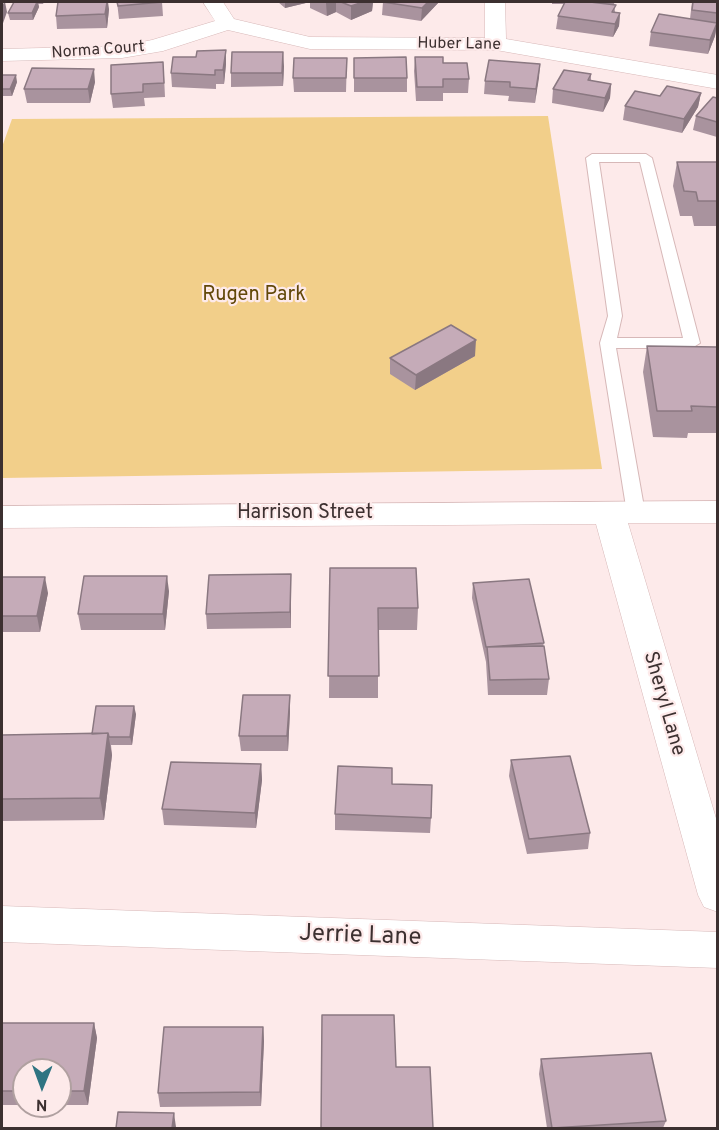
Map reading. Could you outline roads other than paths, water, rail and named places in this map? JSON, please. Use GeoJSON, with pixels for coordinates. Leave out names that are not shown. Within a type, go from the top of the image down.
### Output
{"type":"FeatureCollection","features":[{"type":"Feature","properties":{"kind":"street"},"geometry":{"type":"LineString","coordinates":[[213,2],[227,24]]}},
{"type":"Feature","properties":{"kind":"street"},"geometry":{"type":"LineString","coordinates":[[495,2],[496,44]]}},
{"type":"Feature","properties":{"kind":"street","name":"Huber Lane"},"geometry":{"type":"LineString","coordinates":[[227,24],[310,43],[496,44],[717,82]]}},
{"type":"Feature","properties":{"kind":"street","name":"Norma Court"},"geometry":{"type":"LineString","coordinates":[[2,55],[122,52],[155,46],[227,24]]}},
{"type":"Feature","properties":{"kind":"street","name":"Harrison Street"},"geometry":{"type":"LineString","coordinates":[[2,517],[717,512]]}},
{"type":"Feature","properties":{"kind":"street","name":"Sheryl Lane"},"geometry":{"type":"LineString","coordinates":[[623,513],[717,896]]}},
{"type":"Feature","properties":{"kind":"street","name":"Jerrie Lane"},"geometry":{"type":"LineString","coordinates":[[2,924],[717,950]]}},
{"type":"Feature","properties":{"kind":"lane"},"geometry":{"type":"LineString","coordinates":[[608,343],[692,343],[646,158],[592,158],[615,316],[608,343],[623,513]]}},
{"type":"Feature","properties":{"kind":"park label","name":"Rugen Park"},"geometry":{"type":"Point","coordinates":[254,296]}}]}
